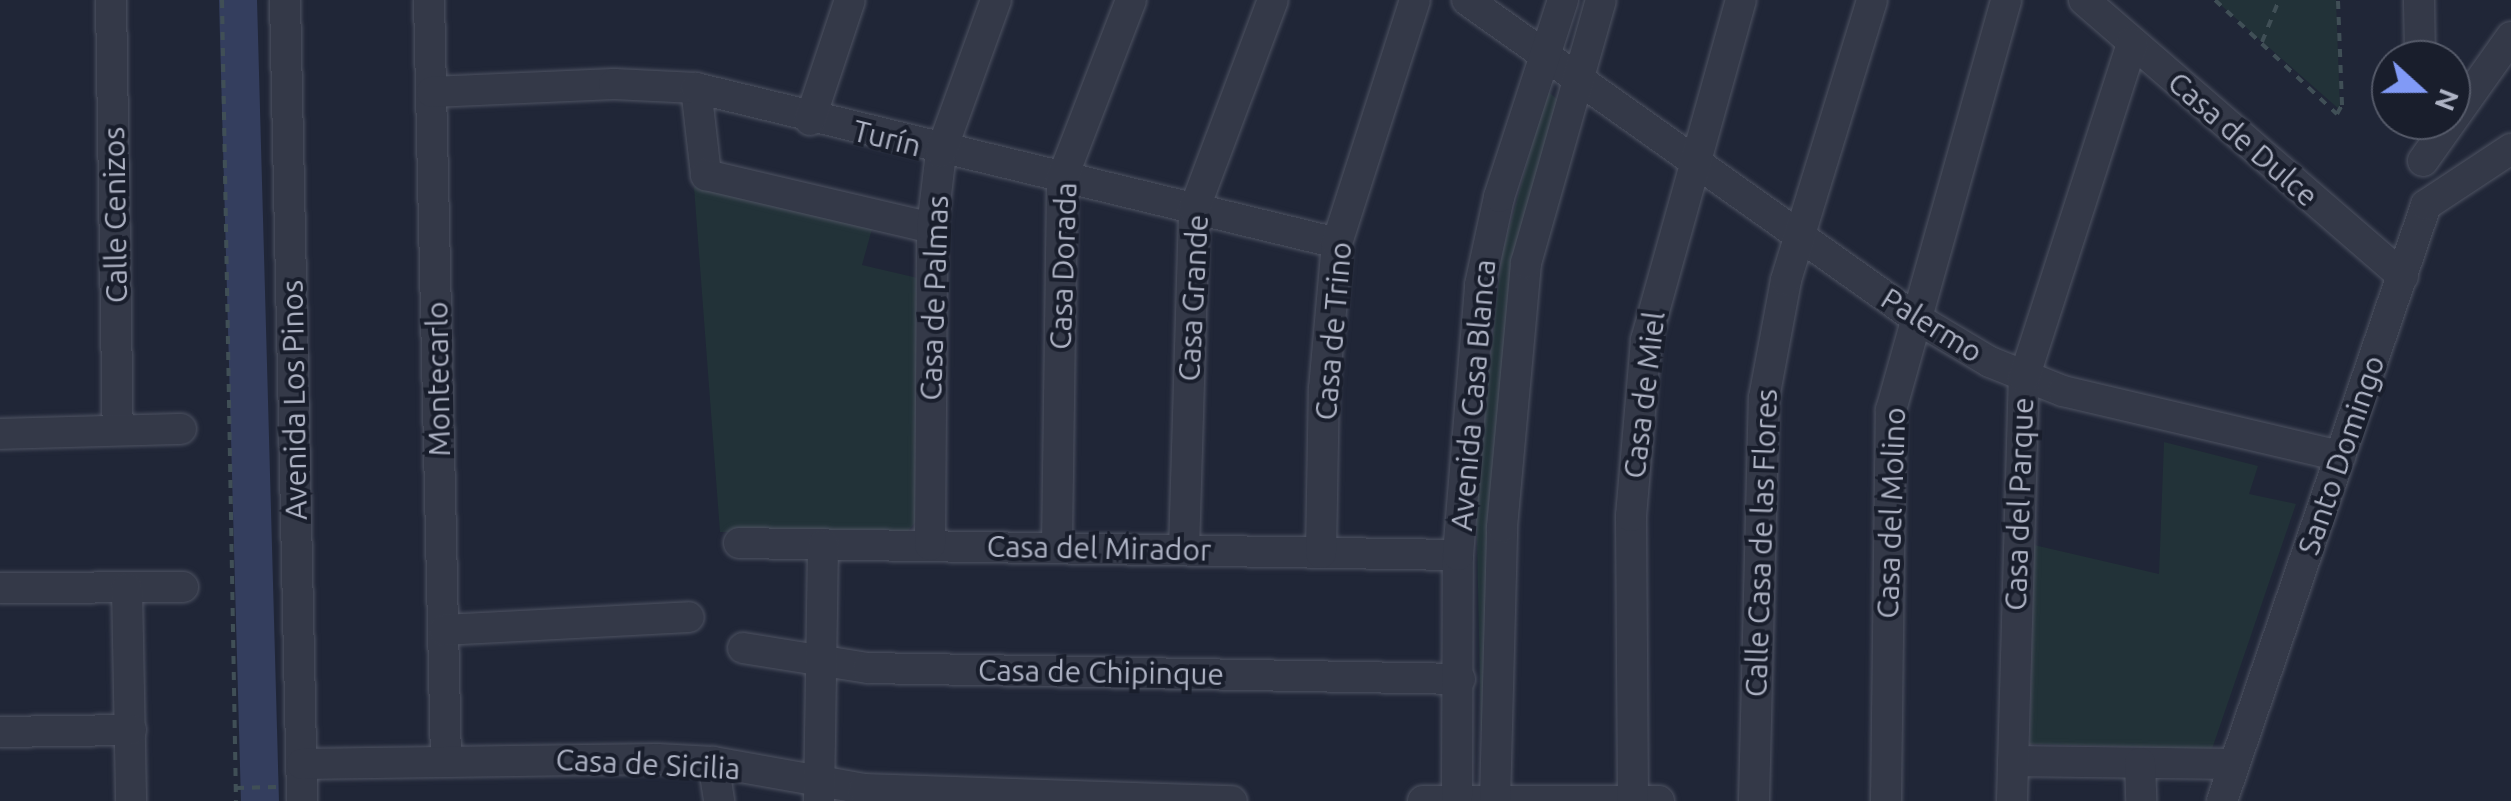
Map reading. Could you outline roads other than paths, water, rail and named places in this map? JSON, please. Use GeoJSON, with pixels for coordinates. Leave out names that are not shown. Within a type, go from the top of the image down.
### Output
{"type":"FeatureCollection","features":[{"type":"Feature","properties":{"kind":"street","name":"Calle Cenizos"},"geometry":{"type":"LineString","coordinates":[[112,0],[118,430]]}},
{"type":"Feature","properties":{"kind":"street","name":"Avenida Los Pinos"},"geometry":{"type":"LineString","coordinates":[[285,0],[302,784]]}},
{"type":"Feature","properties":{"kind":"street","name":"Montecarlo"},"geometry":{"type":"LineString","coordinates":[[430,0],[446,758]]}},
{"type":"Feature","properties":{"kind":"street"},"geometry":{"type":"LineString","coordinates":[[810,120],[850,0]]}},
{"type":"Feature","properties":{"kind":"street","name":"Casa de Palmas"},"geometry":{"type":"LineString","coordinates":[[930,545],[932,228],[942,152],[996,0]]}},
{"type":"Feature","properties":{"kind":"street","name":"Casa Dorada"},"geometry":{"type":"LineString","coordinates":[[1057,544],[1062,179],[1131,0]]}},
{"type":"Feature","properties":{"kind":"street","name":"Casa Grande"},"geometry":{"type":"LineString","coordinates":[[1184,550],[1194,210],[1273,0]]}},
{"type":"Feature","properties":{"kind":"street","name":"Casa de Trino"},"geometry":{"type":"LineString","coordinates":[[1321,553],[1324,389],[1337,243],[1416,0]]}},
{"type":"Feature","properties":{"kind":"street","name":"Palermo"},"geometry":{"type":"LineString","coordinates":[[1467,0],[1914,317],[2024,378],[2340,456]]}},
{"type":"Feature","properties":{"kind":"street","name":"Avenida Casa Blanca"},"geometry":{"type":"LineString","coordinates":[[1457,801],[1458,555],[1480,285],[1499,197],[1563,0]]}},
{"type":"Feature","properties":{"kind":"street","name":"Avenida Casa Blanca"},"geometry":{"type":"LineString","coordinates":[[1495,801],[1502,527],[1526,263],[1601,0]]}},
{"type":"Feature","properties":{"kind":"street","name":"Casa de Miel"},"geometry":{"type":"LineString","coordinates":[[1633,801],[1635,423],[1646,340],[1740,0]]}},
{"type":"Feature","properties":{"kind":"street","name":"Calle Casa de las Flores"},"geometry":{"type":"LineString","coordinates":[[1754,801],[1760,428],[1780,310],[1872,0]]}},
{"type":"Feature","properties":{"kind":"street","name":"Casa del Molino"},"geometry":{"type":"LineString","coordinates":[[1886,801],[1886,470],[1891,410],[2006,0]]}},
{"type":"Feature","properties":{"kind":"street","name":"Casa de Dulce"},"geometry":{"type":"LineString","coordinates":[[2084,0],[2404,276]]}},
{"type":"Feature","properties":{"kind":"street"},"geometry":{"type":"LineString","coordinates":[[2419,0],[2420,40]]}},
{"type":"Feature","properties":{"kind":"street"},"geometry":{"type":"LineString","coordinates":[[2423,161],[2511,37]]}},
{"type":"Feature","properties":{"kind":"street","name":"Casa del Parque"},"geometry":{"type":"LineString","coordinates":[[2012,801],[2024,378],[2132,43]]}},
{"type":"Feature","properties":{"kind":"street","name":"Turín"},"geometry":{"type":"LineString","coordinates":[[432,92],[614,84],[696,88],[942,152],[1337,243]]}},
{"type":"Feature","properties":{"kind":"street"},"geometry":{"type":"LineString","coordinates":[[696,88],[706,175],[932,228]]}},
{"type":"Feature","properties":{"kind":"street"},"geometry":{"type":"LineString","coordinates":[[2422,140],[2426,204],[2511,149]]}},
{"type":"Feature","properties":{"kind":"street","name":"Santo Domingo"},"geometry":{"type":"LineString","coordinates":[[2222,801],[2426,204]]}},
{"type":"Feature","properties":{"kind":"street"},"geometry":{"type":"LineString","coordinates":[[0,434],[180,429]]}},
{"type":"Feature","properties":{"kind":"street","name":"Casa del Mirador"},"geometry":{"type":"LineString","coordinates":[[739,543],[1057,544],[1458,555]]}},
{"type":"Feature","properties":{"kind":"street"},"geometry":{"type":"LineString","coordinates":[[819,793],[824,545]]}},
{"type":"Feature","properties":{"kind":"street"},"geometry":{"type":"LineString","coordinates":[[0,588],[183,587]]}},
{"type":"Feature","properties":{"kind":"street"},"geometry":{"type":"LineString","coordinates":[[127,588],[131,801]]}},
{"type":"Feature","properties":{"kind":"street"},"geometry":{"type":"LineString","coordinates":[[444,630],[690,617]]}},
{"type":"Feature","properties":{"kind":"street","name":"Casa de Chipinque"},"geometry":{"type":"LineString","coordinates":[[743,648],[868,668],[1460,679]]}},
{"type":"Feature","properties":{"kind":"street"},"geometry":{"type":"LineString","coordinates":[[0,732],[131,730]]}},
{"type":"Feature","properties":{"kind":"street","name":"Casa de Sicilia"},"geometry":{"type":"LineString","coordinates":[[302,784],[446,758],[713,762],[819,793],[1232,801]]}},
{"type":"Feature","properties":{"kind":"street"},"geometry":{"type":"LineString","coordinates":[[2013,761],[2233,764]]}},
{"type":"Feature","properties":{"kind":"street"},"geometry":{"type":"LineString","coordinates":[[713,762],[719,801]]}},
{"type":"Feature","properties":{"kind":"street"},"geometry":{"type":"LineString","coordinates":[[2140,763],[2141,801]]}},
{"type":"Feature","properties":{"kind":"street"},"geometry":{"type":"LineString","coordinates":[[1423,801],[1659,801]]}},
{"type":"Feature","properties":{"kind":"waterway"},"geometry":{"type":"LineString","coordinates":[[238,0],[260,801]]}}]}
